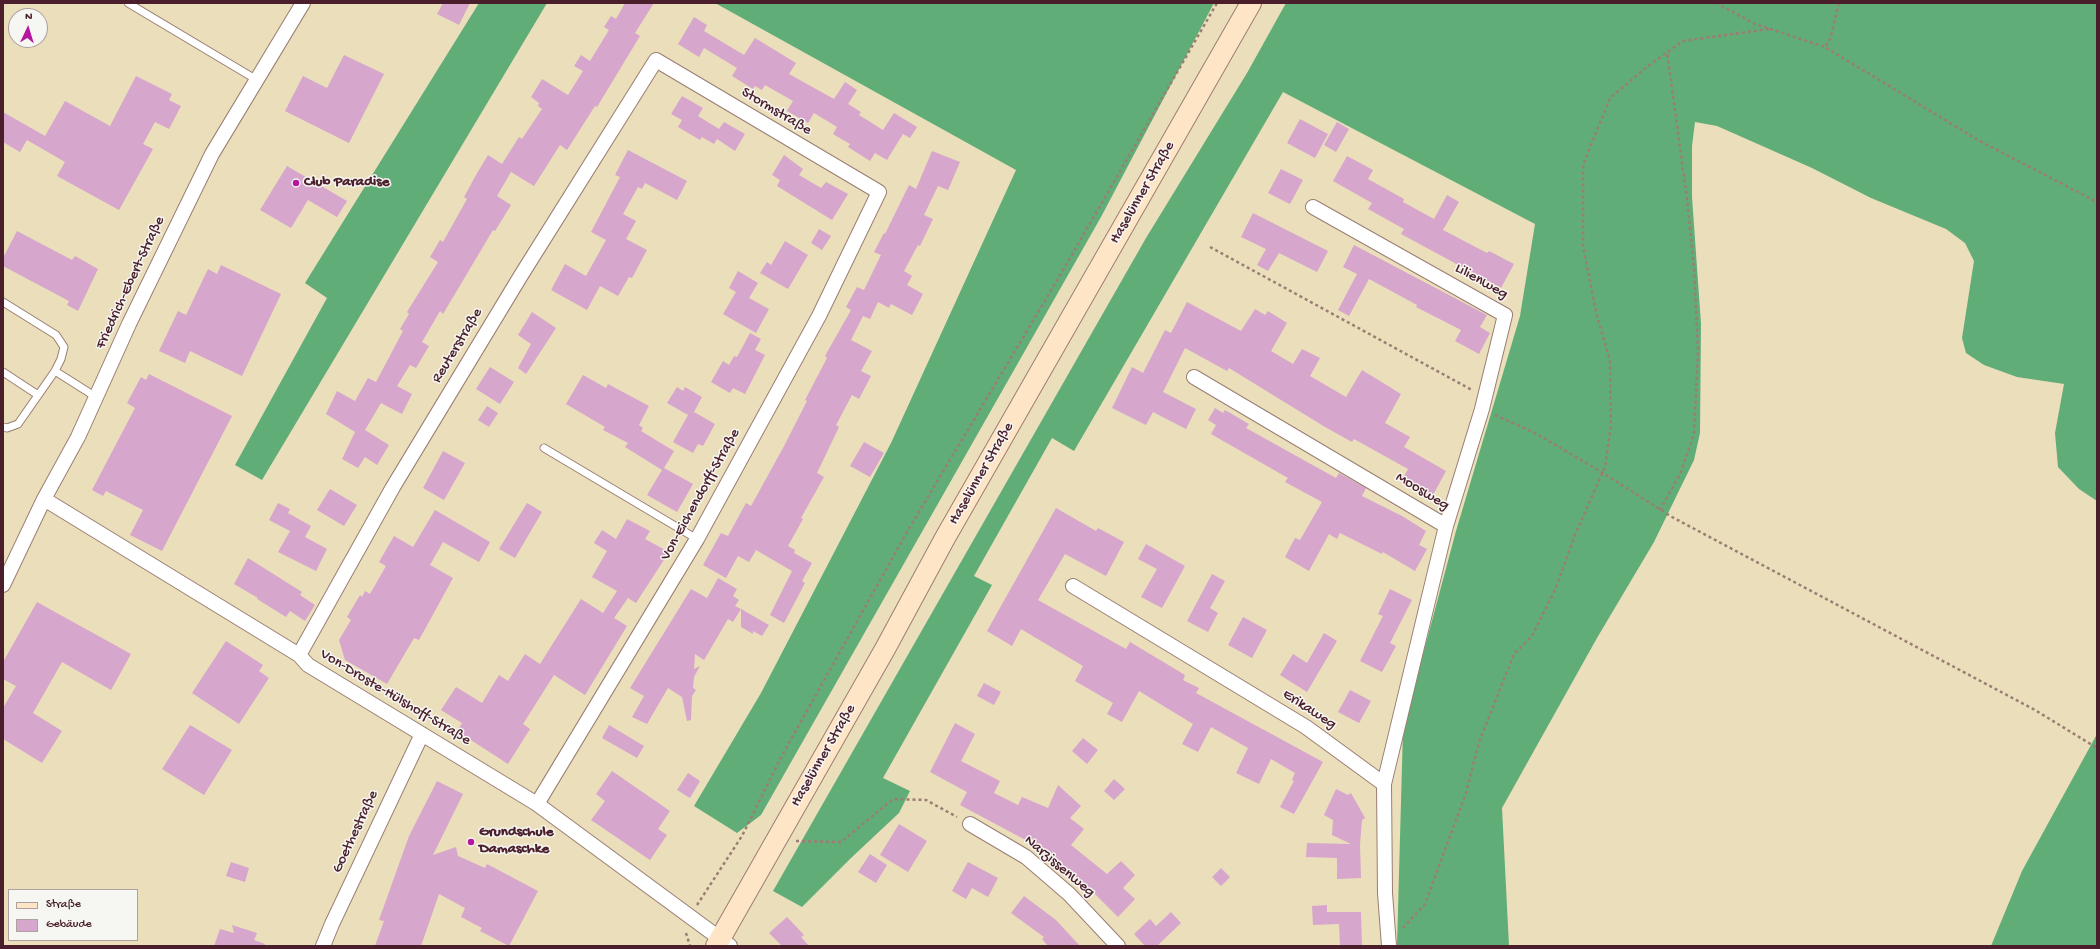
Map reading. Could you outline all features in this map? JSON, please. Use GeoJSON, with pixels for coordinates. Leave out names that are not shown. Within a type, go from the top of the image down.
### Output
{"type":"FeatureCollection","features":[{"type":"Feature","properties":{"kind":"street","name":"Friedrich-Ebert-Straße"},"geometry":{"type":"LineString","coordinates":[[3,585],[44,499],[78,437],[129,324],[212,154],[302,3]]}},
{"type":"Feature","properties":{"kind":"street","name":"Haselünner Straße"},"geometry":{"type":"LineString","coordinates":[[722,943],[949,531],[1251,3]]}},
{"type":"Feature","properties":{"kind":"street","name":"Stormstraße"},"geometry":{"type":"LineString","coordinates":[[656,60],[879,192]]}},
{"type":"Feature","properties":{"kind":"street","name":"Reuterstraße"},"geometry":{"type":"LineString","coordinates":[[299,655],[393,487],[520,277],[656,60]]}},
{"type":"Feature","properties":{"kind":"street","name":"Von-Eichendorff-Straße"},"geometry":{"type":"LineString","coordinates":[[536,804],[697,539],[819,316],[879,192]]}},
{"type":"Feature","properties":{"kind":"street","name":"Lilienweg"},"geometry":{"type":"LineString","coordinates":[[1313,207],[1505,315],[1483,403],[1446,526]]}},
{"type":"Feature","properties":{"kind":"street","name":"Moosweg"},"geometry":{"type":"LineString","coordinates":[[1194,377],[1446,526],[1384,784]]}},
{"type":"Feature","properties":{"kind":"street","name":"Von-Droste-Hülshoff-Straße"},"geometry":{"type":"LineString","coordinates":[[44,499],[299,655],[308,665],[536,804],[722,943]]}},
{"type":"Feature","properties":{"kind":"street","name":"Erikaweg"},"geometry":{"type":"LineString","coordinates":[[1073,586],[1306,727],[1384,784]]}},
{"type":"Feature","properties":{"kind":"street","name":"Goethestraße"},"geometry":{"type":"LineString","coordinates":[[323,946],[422,734]]}},
{"type":"Feature","properties":{"kind":"street"},"geometry":{"type":"LineString","coordinates":[[1384,784],[1385,894],[1389,945]]}},
{"type":"Feature","properties":{"kind":"street","name":"Narzissenweg"},"geometry":{"type":"LineString","coordinates":[[970,824],[1026,857],[1069,894],[1118,946]]}},
{"type":"Feature","properties":{"kind":"lane"},"geometry":{"type":"LineString","coordinates":[[128,3],[256,80]]}},
{"type":"Feature","properties":{"kind":"lane"},"geometry":{"type":"LineString","coordinates":[[3,302],[56,335],[61,341],[63,353],[55,372],[18,424],[8,428],[3,427]]}},
{"type":"Feature","properties":{"kind":"lane"},"geometry":{"type":"LineString","coordinates":[[3,372],[38,395]]}},
{"type":"Feature","properties":{"kind":"lane"},"geometry":{"type":"LineString","coordinates":[[55,372],[96,397]]}},
{"type":"Feature","properties":{"kind":"lane"},"geometry":{"type":"LineString","coordinates":[[544,448],[697,539]]}},
{"type":"Feature","properties":{"kind":"path"},"geometry":{"type":"LineString","coordinates":[[700,901],[742,836],[780,759],[907,532],[1062,272],[1217,3]]}},
{"type":"Feature","properties":{"kind":"path"},"geometry":{"type":"LineString","coordinates":[[1716,3],[1755,24],[1825,47],[1978,140],[2097,202]]}},
{"type":"Feature","properties":{"kind":"path"},"geometry":{"type":"LineString","coordinates":[[1825,47],[1830,39],[1839,3]]}},
{"type":"Feature","properties":{"kind":"path"},"geometry":{"type":"LineString","coordinates":[[1389,945],[1425,904],[1466,794],[1479,742],[1514,654],[1532,636],[1554,590],[1575,535],[1603,473],[1611,425],[1610,360],[1596,312],[1583,246],[1583,165],[1610,98],[1683,41],[1769,29]]}},
{"type":"Feature","properties":{"kind":"path"},"geometry":{"type":"LineString","coordinates":[[1660,510],[1680,474],[1694,434],[1698,350],[1694,270],[1687,199],[1667,52]]}},
{"type":"Feature","properties":{"kind":"path"},"geometry":{"type":"LineString","coordinates":[[1210,247],[1537,434],[1603,473],[1660,510],[1837,606],[2035,710],[2097,748]]}},
{"type":"Feature","properties":{"kind":"path"},"geometry":{"type":"LineString","coordinates":[[792,841],[841,842],[894,799],[926,800],[970,824]]}},
{"type":"Feature","properties":{"kind":"path"},"geometry":{"type":"LineString","coordinates":[[683,928],[690,940],[690,946]]}},
{"type":"Feature","properties":{"kind":"green space"},"geometry":{"type":"Polygon","coordinates":[[[479,3],[547,3],[262,480],[235,465],[327,298],[305,283],[479,3]]]}},
{"type":"Feature","properties":{"kind":"green space"},"geometry":{"type":"Polygon","coordinates":[[[715,3],[1214,3],[1101,217],[761,815],[737,833],[694,806],[761,693],[891,443],[1016,170],[715,3]]]}},
{"type":"Feature","properties":{"kind":"green space"},"geometry":{"type":"Polygon","coordinates":[[[1286,3],[2097,3],[2097,501],[2079,489],[2058,467],[2055,433],[2064,384],[2017,377],[1984,365],[1966,353],[1962,338],[1974,261],[1965,243],[1946,229],[1871,198],[1812,168],[1717,126],[1695,122],[1692,146],[1692,197],[1701,324],[1700,433],[1694,460],[1654,542],[1597,638],[1502,808],[1509,946],[1397,946],[1403,729],[1456,531],[1520,316],[1535,224],[1283,92],[1074,451],[1052,438],[974,576],[992,585],[883,778],[910,791],[899,813],[802,907],[773,891],[1146,238],[1247,73],[1286,3]]]}},
{"type":"Feature","properties":{"kind":"green space"},"geometry":{"type":"Polygon","coordinates":[[[2097,734],[2097,946],[1991,946],[2022,871],[2097,734]]]}},
{"type":"Feature","properties":{"kind":"building"},"geometry":{"type":"Polygon","coordinates":[[[443,3],[470,3],[459,25],[437,14],[443,3]]]}},
{"type":"Feature","properties":{"kind":"building"},"geometry":{"type":"Polygon","coordinates":[[[625,3],[654,3],[635,33],[640,36],[597,107],[595,106],[567,150],[560,145],[534,186],[511,172],[497,196],[511,205],[495,231],[493,230],[443,314],[440,311],[422,342],[429,346],[416,368],[410,365],[397,386],[412,394],[402,414],[381,403],[365,430],[389,445],[377,465],[365,457],[358,468],[342,459],[355,432],[326,414],[337,391],[355,401],[368,378],[376,382],[403,331],[400,329],[409,314],[407,312],[438,262],[430,257],[440,240],[443,242],[467,199],[464,197],[488,155],[502,164],[519,137],[522,139],[542,109],[538,106],[539,103],[531,97],[542,79],[568,95],[583,71],[574,66],[581,55],[590,61],[609,30],[604,27],[611,16],[616,19],[625,3]]]}},
{"type":"Feature","properties":{"kind":"building"},"geometry":{"type":"Polygon","coordinates":[[[694,17],[707,25],[704,31],[744,55],[755,38],[796,63],[789,74],[834,99],[845,82],[857,90],[848,104],[861,112],[859,115],[883,130],[894,113],[917,127],[910,138],[903,134],[887,160],[875,153],[870,161],[848,147],[850,144],[833,134],[837,127],[814,113],[808,123],[787,111],[793,101],[765,85],[762,90],[755,86],[753,89],[732,76],[737,68],[704,48],[699,57],[678,44],[694,17]]]}},
{"type":"Feature","properties":{"kind":"building"},"geometry":{"type":"Polygon","coordinates":[[[344,55],[384,74],[349,143],[285,111],[303,76],[327,88],[344,55]]]}},
{"type":"Feature","properties":{"kind":"building"},"geometry":{"type":"Polygon","coordinates":[[[136,76],[172,94],[169,100],[181,106],[169,129],[155,122],[143,144],[153,149],[119,210],[57,176],[65,162],[27,140],[20,152],[3,142],[3,112],[45,136],[65,101],[110,126],[136,76]]]}},
{"type":"Feature","properties":{"kind":"building"},"geometry":{"type":"Polygon","coordinates":[[[682,96],[703,108],[698,116],[719,129],[724,122],[745,134],[735,151],[717,139],[714,144],[702,137],[700,140],[678,127],[682,120],[671,114],[682,96]]]}},
{"type":"Feature","properties":{"kind":"building"},"geometry":{"type":"Polygon","coordinates":[[[1300,119],[1328,134],[1315,158],[1287,143],[1300,119]]]}},
{"type":"Feature","properties":{"kind":"building"},"geometry":{"type":"Polygon","coordinates":[[[1337,122],[1349,129],[1336,152],[1324,145],[1337,122]]]}},
{"type":"Feature","properties":{"kind":"building"},"geometry":{"type":"Polygon","coordinates":[[[628,150],[687,181],[677,200],[645,183],[642,189],[638,187],[623,214],[636,221],[626,239],[647,250],[632,278],[629,277],[618,296],[600,286],[587,310],[551,290],[565,264],[586,276],[606,240],[591,232],[620,177],[615,175],[628,150]]]}},
{"type":"Feature","properties":{"kind":"building"},"geometry":{"type":"Polygon","coordinates":[[[932,151],[960,162],[948,190],[938,186],[924,215],[933,219],[920,246],[918,245],[904,271],[912,276],[907,285],[923,294],[912,315],[891,304],[889,308],[878,302],[870,319],[863,316],[851,340],[872,351],[861,371],[871,376],[859,399],[852,395],[836,425],[839,427],[817,473],[824,477],[801,518],[803,519],[788,546],[795,550],[794,553],[812,563],[802,581],[805,583],[784,623],[770,615],[792,571],[756,550],[749,562],[738,556],[726,578],[703,565],[721,533],[728,536],[746,503],[751,506],[807,401],[805,400],[827,358],[825,356],[851,310],[846,307],[857,287],[864,290],[881,255],[874,252],[884,233],[885,234],[909,185],[916,189],[932,151]]]}},
{"type":"Feature","properties":{"kind":"building"},"geometry":{"type":"Polygon","coordinates":[[[784,155],[803,169],[799,175],[821,188],[826,182],[848,194],[832,220],[777,186],[780,180],[772,175],[784,155]]]}},
{"type":"Feature","properties":{"kind":"building"},"geometry":{"type":"Polygon","coordinates":[[[1347,156],[1373,170],[1368,179],[1404,199],[1403,202],[1434,219],[1447,195],[1459,202],[1443,230],[1487,253],[1489,251],[1514,264],[1501,288],[1401,234],[1404,229],[1368,209],[1372,203],[1333,181],[1347,156]]]}},
{"type":"Feature","properties":{"kind":"building","name":"Club Paradise"},"geometry":{"type":"Polygon","coordinates":[[[287,166],[347,201],[337,217],[308,200],[291,228],[260,210],[287,166]]]}},
{"type":"Feature","properties":{"kind":"building"},"geometry":{"type":"Polygon","coordinates":[[[1281,169],[1303,180],[1290,204],[1268,193],[1281,169]]]}},
{"type":"Feature","properties":{"kind":"building"},"geometry":{"type":"Polygon","coordinates":[[[1253,213],[1328,251],[1317,272],[1279,253],[1268,271],[1257,265],[1266,249],[1241,237],[1253,213]]]}},
{"type":"Feature","properties":{"kind":"building"},"geometry":{"type":"Polygon","coordinates":[[[819,229],[831,236],[822,250],[811,243],[819,229]]]}},
{"type":"Feature","properties":{"kind":"building"},"geometry":{"type":"Polygon","coordinates":[[[17,231],[72,260],[75,256],[98,269],[78,311],[67,305],[69,301],[3,266],[3,258],[17,231]]]}},
{"type":"Feature","properties":{"kind":"building"},"geometry":{"type":"Polygon","coordinates":[[[785,241],[808,255],[788,289],[760,273],[767,262],[771,265],[785,241]]]}},
{"type":"Feature","properties":{"kind":"building"},"geometry":{"type":"Polygon","coordinates":[[[1354,245],[1487,315],[1480,327],[1490,333],[1479,354],[1455,341],[1461,330],[1416,307],[1417,305],[1369,279],[1349,316],[1338,310],[1357,274],[1343,267],[1354,245]]]}},
{"type":"Feature","properties":{"kind":"building"},"geometry":{"type":"Polygon","coordinates":[[[221,265],[281,294],[242,376],[190,351],[185,363],[159,351],[178,311],[186,315],[208,269],[217,274],[221,265]]]}},
{"type":"Feature","properties":{"kind":"building"},"geometry":{"type":"Polygon","coordinates":[[[738,271],[758,283],[749,298],[769,309],[756,333],[723,314],[736,292],[729,288],[738,271]]]}},
{"type":"Feature","properties":{"kind":"building"},"geometry":{"type":"Polygon","coordinates":[[[1187,302],[1241,331],[1255,309],[1265,315],[1268,311],[1287,323],[1271,351],[1293,364],[1302,349],[1320,358],[1310,376],[1346,397],[1362,370],[1401,394],[1385,423],[1410,437],[1404,447],[1446,471],[1433,495],[1403,478],[1408,469],[1354,439],[1352,442],[1325,427],[1229,368],[1227,371],[1185,348],[1163,392],[1196,409],[1186,429],[1153,412],[1146,425],[1112,408],[1132,367],[1143,373],[1165,330],[1171,333],[1187,302]]]}},
{"type":"Feature","properties":{"kind":"building"},"geometry":{"type":"Polygon","coordinates":[[[532,312],[556,328],[526,374],[518,368],[531,344],[518,335],[532,312]]]}},
{"type":"Feature","properties":{"kind":"building"},"geometry":{"type":"Polygon","coordinates":[[[750,333],[761,339],[755,350],[765,355],[745,394],[733,388],[730,393],[711,382],[723,361],[729,365],[734,356],[737,357],[750,333]]]}},
{"type":"Feature","properties":{"kind":"building"},"geometry":{"type":"Polygon","coordinates":[[[490,367],[514,382],[500,404],[476,389],[490,367]]]}},
{"type":"Feature","properties":{"kind":"building"},"geometry":{"type":"Polygon","coordinates":[[[149,374],[232,416],[162,551],[130,535],[143,510],[106,491],[103,496],[92,490],[135,408],[127,403],[141,377],[146,380],[149,374]]]}},
{"type":"Feature","properties":{"kind":"building"},"geometry":{"type":"Polygon","coordinates":[[[583,375],[606,388],[608,384],[649,406],[639,425],[643,428],[641,431],[674,451],[664,468],[693,484],[677,512],[647,495],[662,470],[625,447],[628,443],[603,430],[605,427],[566,404],[583,375]]]}},
{"type":"Feature","properties":{"kind":"building"},"geometry":{"type":"Polygon","coordinates":[[[677,387],[683,391],[685,387],[702,397],[694,412],[715,424],[703,446],[698,444],[693,453],[673,442],[688,415],[667,403],[677,387]]]}},
{"type":"Feature","properties":{"kind":"building"},"geometry":{"type":"Polygon","coordinates":[[[487,406],[498,413],[489,427],[478,420],[487,406]]]}},
{"type":"Feature","properties":{"kind":"building"},"geometry":{"type":"Polygon","coordinates":[[[1215,408],[1223,413],[1225,410],[1249,424],[1246,428],[1336,478],[1339,473],[1366,488],[1362,496],[1402,516],[1426,531],[1419,545],[1427,549],[1415,571],[1383,552],[1382,554],[1340,533],[1337,539],[1329,534],[1309,571],[1285,557],[1295,538],[1300,540],[1322,502],[1285,482],[1288,478],[1211,434],[1216,425],[1208,420],[1215,408]]]}},
{"type":"Feature","properties":{"kind":"building"},"geometry":{"type":"Polygon","coordinates":[[[864,442],[884,453],[870,477],[850,466],[864,442]]]}},
{"type":"Feature","properties":{"kind":"building"},"geometry":{"type":"Polygon","coordinates":[[[443,451],[465,463],[444,500],[423,488],[443,451]]]}},
{"type":"Feature","properties":{"kind":"building"},"geometry":{"type":"Polygon","coordinates":[[[330,489],[357,505],[344,526],[317,510],[330,489]]]}},
{"type":"Feature","properties":{"kind":"building"},"geometry":{"type":"Polygon","coordinates":[[[278,503],[290,509],[288,513],[311,526],[305,537],[327,549],[316,571],[278,552],[290,531],[269,520],[278,503]]]}},
{"type":"Feature","properties":{"kind":"building"},"geometry":{"type":"Polygon","coordinates":[[[527,503],[542,512],[515,558],[499,549],[527,503]]]}},
{"type":"Feature","properties":{"kind":"building"},"geometry":{"type":"Polygon","coordinates":[[[1056,508],[1096,531],[1098,528],[1124,542],[1106,576],[1065,554],[1038,600],[1126,649],[1130,642],[1185,675],[1183,680],[1199,688],[1196,693],[1323,762],[1294,814],[1280,807],[1294,781],[1292,780],[1295,773],[1271,759],[1259,784],[1236,773],[1248,748],[1211,727],[1198,752],[1182,744],[1193,724],[1139,691],[1122,722],[1107,714],[1113,703],[1075,681],[1083,666],[1021,629],[1012,646],[987,631],[1056,508]]]}},
{"type":"Feature","properties":{"kind":"building"},"geometry":{"type":"Polygon","coordinates":[[[435,510],[490,542],[479,562],[443,542],[430,565],[453,578],[419,640],[414,638],[387,684],[345,660],[339,640],[351,620],[347,617],[360,595],[362,597],[365,591],[370,594],[386,566],[379,562],[394,536],[413,547],[435,510]]]}},
{"type":"Feature","properties":{"kind":"building"},"geometry":{"type":"Polygon","coordinates":[[[627,519],[650,531],[645,539],[669,552],[636,603],[628,598],[614,618],[627,626],[585,695],[554,675],[523,724],[530,729],[508,764],[457,731],[462,723],[441,710],[456,687],[482,703],[499,675],[508,681],[525,654],[540,664],[581,599],[603,613],[617,591],[592,577],[607,551],[594,543],[602,530],[616,539],[627,519]]]}},
{"type":"Feature","properties":{"kind":"building"},"geometry":{"type":"Polygon","coordinates":[[[1146,544],[1185,566],[1162,608],[1141,597],[1157,569],[1138,559],[1146,544]]]}},
{"type":"Feature","properties":{"kind":"building"},"geometry":{"type":"Polygon","coordinates":[[[248,558],[302,592],[300,595],[315,605],[305,621],[290,611],[286,617],[234,584],[248,558]]]}},
{"type":"Feature","properties":{"kind":"building"},"geometry":{"type":"Polygon","coordinates":[[[1212,574],[1225,581],[1210,608],[1218,613],[1208,632],[1187,621],[1212,574]]]}},
{"type":"Feature","properties":{"kind":"building"},"geometry":{"type":"Polygon","coordinates":[[[718,578],[737,589],[733,596],[739,600],[735,606],[741,609],[733,622],[728,619],[704,660],[695,654],[694,669],[700,666],[694,677],[693,688],[696,690],[692,696],[691,720],[687,721],[682,697],[668,688],[647,724],[632,717],[644,696],[630,688],[691,589],[707,598],[718,578]]]}},
{"type":"Feature","properties":{"kind":"building"},"geometry":{"type":"Polygon","coordinates":[[[1390,589],[1412,600],[1390,643],[1396,646],[1382,672],[1360,661],[1383,616],[1378,614],[1390,589]]]}},
{"type":"Feature","properties":{"kind":"building"},"geometry":{"type":"Polygon","coordinates":[[[37,602],[131,654],[111,690],[62,662],[33,713],[62,731],[42,763],[3,739],[3,708],[16,686],[3,679],[3,662],[37,602]]]}},
{"type":"Feature","properties":{"kind":"building"},"geometry":{"type":"Polygon","coordinates":[[[741,609],[769,625],[762,636],[753,631],[753,634],[741,627],[741,609]]]}},
{"type":"Feature","properties":{"kind":"building"},"geometry":{"type":"Polygon","coordinates":[[[1243,617],[1267,630],[1252,658],[1228,645],[1243,617]]]}},
{"type":"Feature","properties":{"kind":"building"},"geometry":{"type":"Polygon","coordinates":[[[1324,633],[1337,641],[1307,692],[1280,675],[1293,654],[1307,663],[1324,633]]]}},
{"type":"Feature","properties":{"kind":"building"},"geometry":{"type":"Polygon","coordinates":[[[226,641],[263,665],[259,671],[269,678],[239,724],[192,693],[226,641]]]}},
{"type":"Feature","properties":{"kind":"building"},"geometry":{"type":"Polygon","coordinates":[[[984,683],[1001,692],[994,705],[977,696],[984,683]]]}},
{"type":"Feature","properties":{"kind":"building"},"geometry":{"type":"Polygon","coordinates":[[[1350,690],[1371,701],[1359,723],[1338,712],[1350,690]]]}},
{"type":"Feature","properties":{"kind":"building"},"geometry":{"type":"Polygon","coordinates":[[[955,723],[975,734],[961,761],[1000,781],[994,793],[1018,805],[1022,797],[1048,808],[1058,785],[1081,806],[1070,818],[1084,829],[1071,845],[1107,874],[1121,861],[1135,875],[1123,888],[1135,899],[1118,917],[1086,885],[1034,842],[1033,844],[960,805],[967,792],[930,772],[955,723]]]}},
{"type":"Feature","properties":{"kind":"building"},"geometry":{"type":"Polygon","coordinates":[[[190,725],[232,750],[204,795],[162,769],[190,725]]]}},
{"type":"Feature","properties":{"kind":"building"},"geometry":{"type":"Polygon","coordinates":[[[609,725],[644,746],[637,758],[602,738],[609,725]]]}},
{"type":"Feature","properties":{"kind":"building"},"geometry":{"type":"Polygon","coordinates":[[[1083,738],[1098,750],[1087,764],[1072,751],[1083,738]]]}},
{"type":"Feature","properties":{"kind":"building"},"geometry":{"type":"Polygon","coordinates":[[[612,771],[670,811],[658,829],[667,835],[650,860],[591,820],[605,801],[596,794],[612,771]]]}},
{"type":"Feature","properties":{"kind":"building"},"geometry":{"type":"Polygon","coordinates":[[[688,773],[700,781],[690,798],[677,790],[688,773]]]}},
{"type":"Feature","properties":{"kind":"building"},"geometry":{"type":"Polygon","coordinates":[[[1114,779],[1125,789],[1114,800],[1104,791],[1114,779]]]}},
{"type":"Feature","properties":{"kind":"building","name":"Grundschule Damaschke"},"geometry":{"type":"Polygon","coordinates":[[[437,781],[463,794],[433,855],[456,847],[458,856],[485,868],[487,864],[538,891],[509,946],[480,931],[482,928],[461,917],[465,908],[439,894],[421,946],[375,946],[384,921],[379,920],[409,836],[437,781]]]}},
{"type":"Feature","properties":{"kind":"building"},"geometry":{"type":"Polygon","coordinates":[[[1336,789],[1348,795],[1351,793],[1365,818],[1362,820],[1360,845],[1361,878],[1337,879],[1337,858],[1306,857],[1307,843],[1351,844],[1332,835],[1333,820],[1324,815],[1336,789]]]}},
{"type":"Feature","properties":{"kind":"building"},"geometry":{"type":"Polygon","coordinates":[[[899,824],[927,841],[908,872],[880,855],[899,824]]]}},
{"type":"Feature","properties":{"kind":"building"},"geometry":{"type":"Polygon","coordinates":[[[870,854],[887,865],[876,883],[858,872],[870,854]]]}},
{"type":"Feature","properties":{"kind":"building"},"geometry":{"type":"Polygon","coordinates":[[[231,862],[249,868],[245,882],[226,876],[231,862]]]}},
{"type":"Feature","properties":{"kind":"building"},"geometry":{"type":"Polygon","coordinates":[[[968,862],[998,878],[988,897],[972,888],[966,899],[952,891],[968,862]]]}},
{"type":"Feature","properties":{"kind":"building"},"geometry":{"type":"Polygon","coordinates":[[[1221,868],[1230,877],[1221,886],[1212,877],[1221,868]]]}},
{"type":"Feature","properties":{"kind":"building"},"geometry":{"type":"Polygon","coordinates":[[[1024,896],[1056,920],[1080,946],[1048,946],[1042,939],[1044,937],[1011,913],[1024,896]]]}},
{"type":"Feature","properties":{"kind":"building"},"geometry":{"type":"Polygon","coordinates":[[[1327,905],[1327,912],[1361,912],[1362,946],[1340,946],[1339,924],[1313,925],[1312,906],[1327,905]]]}},
{"type":"Feature","properties":{"kind":"building"},"geometry":{"type":"Polygon","coordinates":[[[1171,912],[1181,923],[1157,946],[1145,946],[1134,934],[1150,919],[1156,926],[1171,912]]]}},
{"type":"Feature","properties":{"kind":"building"},"geometry":{"type":"Polygon","coordinates":[[[787,917],[804,935],[801,937],[809,946],[782,946],[769,933],[787,917]]]}},
{"type":"Feature","properties":{"kind":"building"},"geometry":{"type":"Polygon","coordinates":[[[232,925],[257,933],[254,940],[265,944],[264,946],[214,946],[220,929],[234,933],[232,925]]]}},
{"type":"Feature","properties":{"kind":"place","name":"Club Paradise"},"geometry":{"type":"Point","coordinates":[296,183]}},
{"type":"Feature","properties":{"kind":"place","name":"Grundschule Damaschke"},"geometry":{"type":"Point","coordinates":[471,842]}}]}
